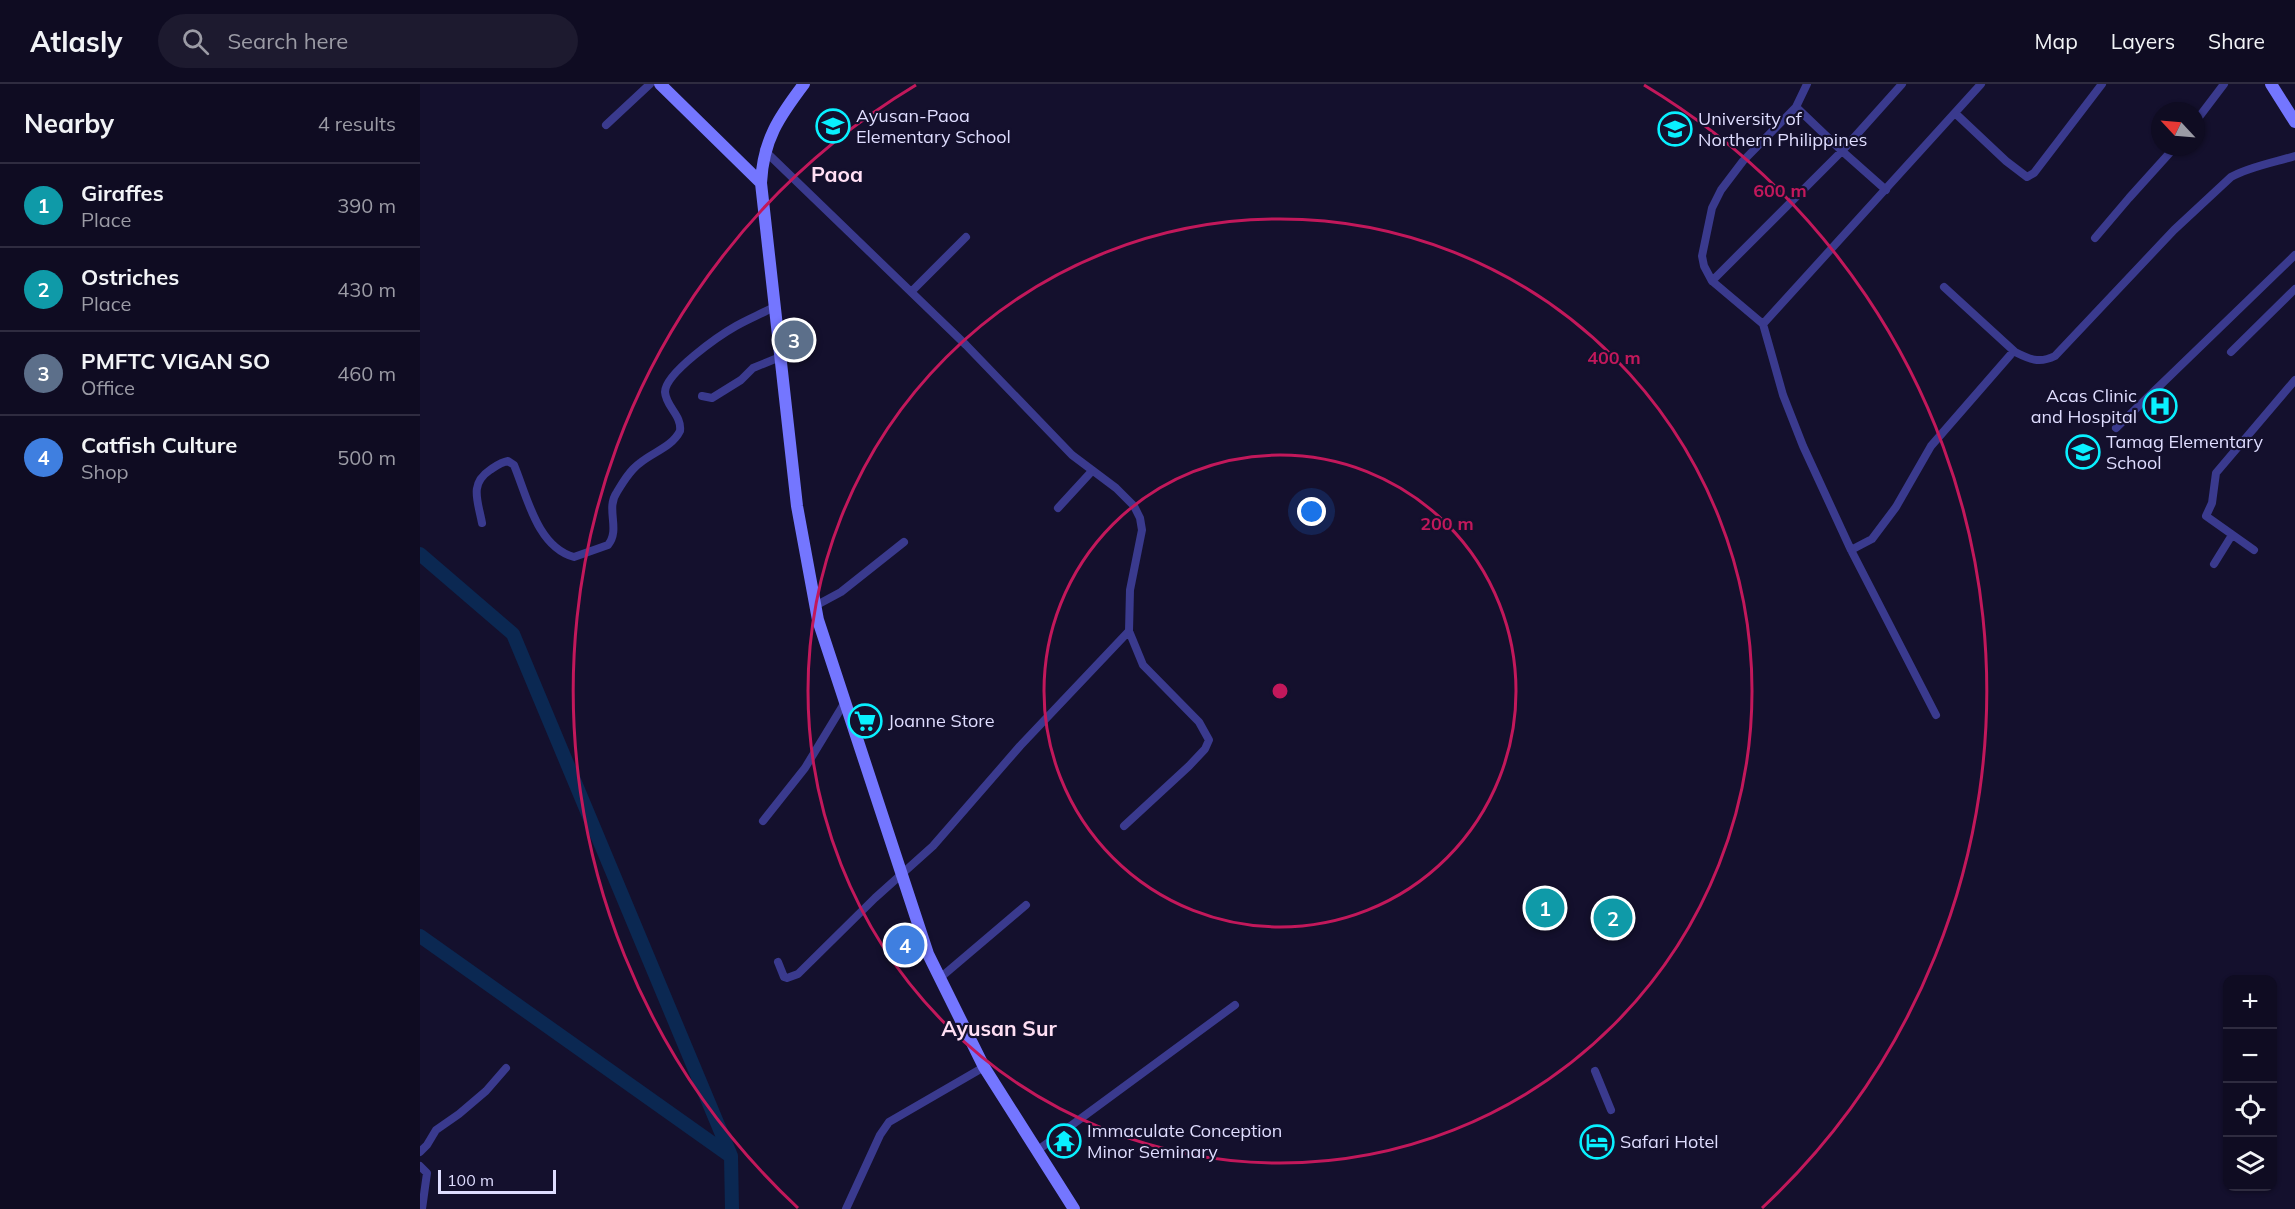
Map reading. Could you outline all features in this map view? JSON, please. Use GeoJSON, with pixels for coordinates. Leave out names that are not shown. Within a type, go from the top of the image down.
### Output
{"type":"FeatureCollection","features":[{"type":"Feature","properties":{"kind":"street"},"geometry":{"type":"LineString","coordinates":[[606,125],[650,84]]}},
{"type":"Feature","properties":{"kind":"street"},"geometry":{"type":"LineString","coordinates":[[660,84],[761,183]]}},
{"type":"Feature","properties":{"kind":"street"},"geometry":{"type":"LineString","coordinates":[[804,84],[783,115],[764,150],[761,183],[797,506],[815,606],[922,941],[984,1067],[1074,1209]]}},
{"type":"Feature","properties":{"kind":"street"},"geometry":{"type":"LineString","coordinates":[[1807,84],[1796,107],[1743,161],[1722,190],[1712,208],[1702,256],[1704,266],[1712,281],[1763,324],[1784,395],[1803,446],[1851,550],[1936,715]]}},
{"type":"Feature","properties":{"kind":"street"},"geometry":{"type":"LineString","coordinates":[[1712,281],[1842,151],[1902,84]]}},
{"type":"Feature","properties":{"kind":"street"},"geometry":{"type":"LineString","coordinates":[[1763,324],[1981,84]]}},
{"type":"Feature","properties":{"kind":"street"},"geometry":{"type":"LineString","coordinates":[[1955,113],[2027,177],[2034,173],[2102,84]]}},
{"type":"Feature","properties":{"kind":"street"},"geometry":{"type":"LineString","coordinates":[[2205,109],[2224,84]]}},
{"type":"Feature","properties":{"kind":"street"},"geometry":{"type":"LineString","coordinates":[[2271,84],[2295,122]]}},
{"type":"Feature","properties":{"kind":"street"},"geometry":{"type":"LineString","coordinates":[[1796,107],[1886,190]]}},
{"type":"Feature","properties":{"kind":"street"},"geometry":{"type":"LineString","coordinates":[[764,150],[1013,391],[1072,455],[1129,501],[1140,518],[1141,539],[1130,590],[1129,631],[1143,665],[1199,722],[1209,740],[1189,766],[1124,826]]}},
{"type":"Feature","properties":{"kind":"street"},"geometry":{"type":"LineString","coordinates":[[2095,238],[2167,156]]}},
{"type":"Feature","properties":{"kind":"street"},"geometry":{"type":"LineString","coordinates":[[1944,287],[2015,352],[2030,360],[2047,360],[2055,356],[2174,230],[2231,177],[2241,171],[2259,168],[2295,156]]}},
{"type":"Feature","properties":{"kind":"street"},"geometry":{"type":"LineString","coordinates":[[912,291],[966,237]]}},
{"type":"Feature","properties":{"kind":"street"},"geometry":{"type":"LineString","coordinates":[[2116,428],[2295,255]]}},
{"type":"Feature","properties":{"kind":"street"},"geometry":{"type":"LineString","coordinates":[[2231,352],[2295,289]]}},
{"type":"Feature","properties":{"kind":"street"},"geometry":{"type":"LineString","coordinates":[[482,523],[476,490],[477,481],[483,474],[502,462],[508,461],[514,465],[542,533],[550,544],[574,557],[608,545],[614,532],[611,507],[615,494],[636,466],[669,444],[680,431],[679,418],[666,398],[669,380],[729,330],[774,308]]}},
{"type":"Feature","properties":{"kind":"street"},"geometry":{"type":"LineString","coordinates":[[1851,550],[1872,539],[1896,507],[1932,446],[1995,371],[2015,352]]}},
{"type":"Feature","properties":{"kind":"street"},"geometry":{"type":"LineString","coordinates":[[702,396],[712,398],[741,380],[753,368],[780,357]]}},
{"type":"Feature","properties":{"kind":"street"},"geometry":{"type":"LineString","coordinates":[[2254,550],[2206,516],[2212,503],[2216,473],[2295,380]]}},
{"type":"Feature","properties":{"kind":"street"},"geometry":{"type":"LineString","coordinates":[[1058,508],[1092,471]]}},
{"type":"Feature","properties":{"kind":"street"},"geometry":{"type":"LineString","coordinates":[[2214,564],[2232,535]]}},
{"type":"Feature","properties":{"kind":"street"},"geometry":{"type":"LineString","coordinates":[[815,606],[841,592],[904,542]]}},
{"type":"Feature","properties":{"kind":"street"},"geometry":{"type":"LineString","coordinates":[[778,962],[784,977],[798,974],[875,898],[902,876],[955,823],[1020,746],[1129,631]]}},
{"type":"Feature","properties":{"kind":"street"},"geometry":{"type":"LineString","coordinates":[[762,821],[805,768],[845,702]]}},
{"type":"Feature","properties":{"kind":"street"},"geometry":{"type":"LineString","coordinates":[[940,978],[1026,905]]}},
{"type":"Feature","properties":{"kind":"street"},"geometry":{"type":"LineString","coordinates":[[1038,1150],[1235,1005]]}},
{"type":"Feature","properties":{"kind":"street"},"geometry":{"type":"LineString","coordinates":[[846,1209],[876,1141],[889,1122],[984,1067]]}},
{"type":"Feature","properties":{"kind":"street"},"geometry":{"type":"LineString","coordinates":[[420,1152],[436,1130],[478,1098],[506,1068]]}},
{"type":"Feature","properties":{"kind":"street"},"geometry":{"type":"LineString","coordinates":[[1595,1071],[1611,1110]]}},
{"type":"Feature","properties":{"kind":"street"},"geometry":{"type":"LineString","coordinates":[[420,1166],[427,1173],[422,1209]]}},
{"type":"Feature","properties":{"kind":"waterway"},"geometry":{"type":"LineString","coordinates":[[420,554],[513,634],[731,1156],[732,1209]]}},
{"type":"Feature","properties":{"kind":"waterway"},"geometry":{"type":"LineString","coordinates":[[420,936],[729,1155]]}},
{"type":"Feature","properties":{"kind":"place","name":"Ayusan-Paoa Elementary School"},"geometry":{"type":"Point","coordinates":[833,126]}},
{"type":"Feature","properties":{"kind":"place","name":"University of Northern Philippines"},"geometry":{"type":"Point","coordinates":[1675,129]}},
{"type":"Feature","properties":{"kind":"place","name":"PMFTC VIGAN SO"},"geometry":{"type":"Point","coordinates":[794,340]}},
{"type":"Feature","properties":{"kind":"place","name":"Acas Clinic and Hospital"},"geometry":{"type":"Point","coordinates":[2160,406]}},
{"type":"Feature","properties":{"kind":"place","name":"Tamag Elementary School"},"geometry":{"type":"Point","coordinates":[2083,452]}},
{"type":"Feature","properties":{"kind":"place","name":"Joanne Store"},"geometry":{"type":"Point","coordinates":[865,721]}},
{"type":"Feature","properties":{"kind":"place","name":"Giraffes"},"geometry":{"type":"Point","coordinates":[1545,908]}},
{"type":"Feature","properties":{"kind":"place","name":"Ostriches"},"geometry":{"type":"Point","coordinates":[1613,918]}},
{"type":"Feature","properties":{"kind":"place","name":"Catfish Culture"},"geometry":{"type":"Point","coordinates":[905,945]}},
{"type":"Feature","properties":{"kind":"place","name":"Immaculate Conception Minor Seminary"},"geometry":{"type":"Point","coordinates":[1064,1141]}},
{"type":"Feature","properties":{"kind":"place","name":"Safari Hotel"},"geometry":{"type":"Point","coordinates":[1597,1142]}},
{"type":"Feature","properties":{"kind":"district","name":"Paoa"},"geometry":{"type":"Point","coordinates":[837,175]}},
{"type":"Feature","properties":{"kind":"district","name":"Ayusan Sur"},"geometry":{"type":"Point","coordinates":[999,1029]}}]}
